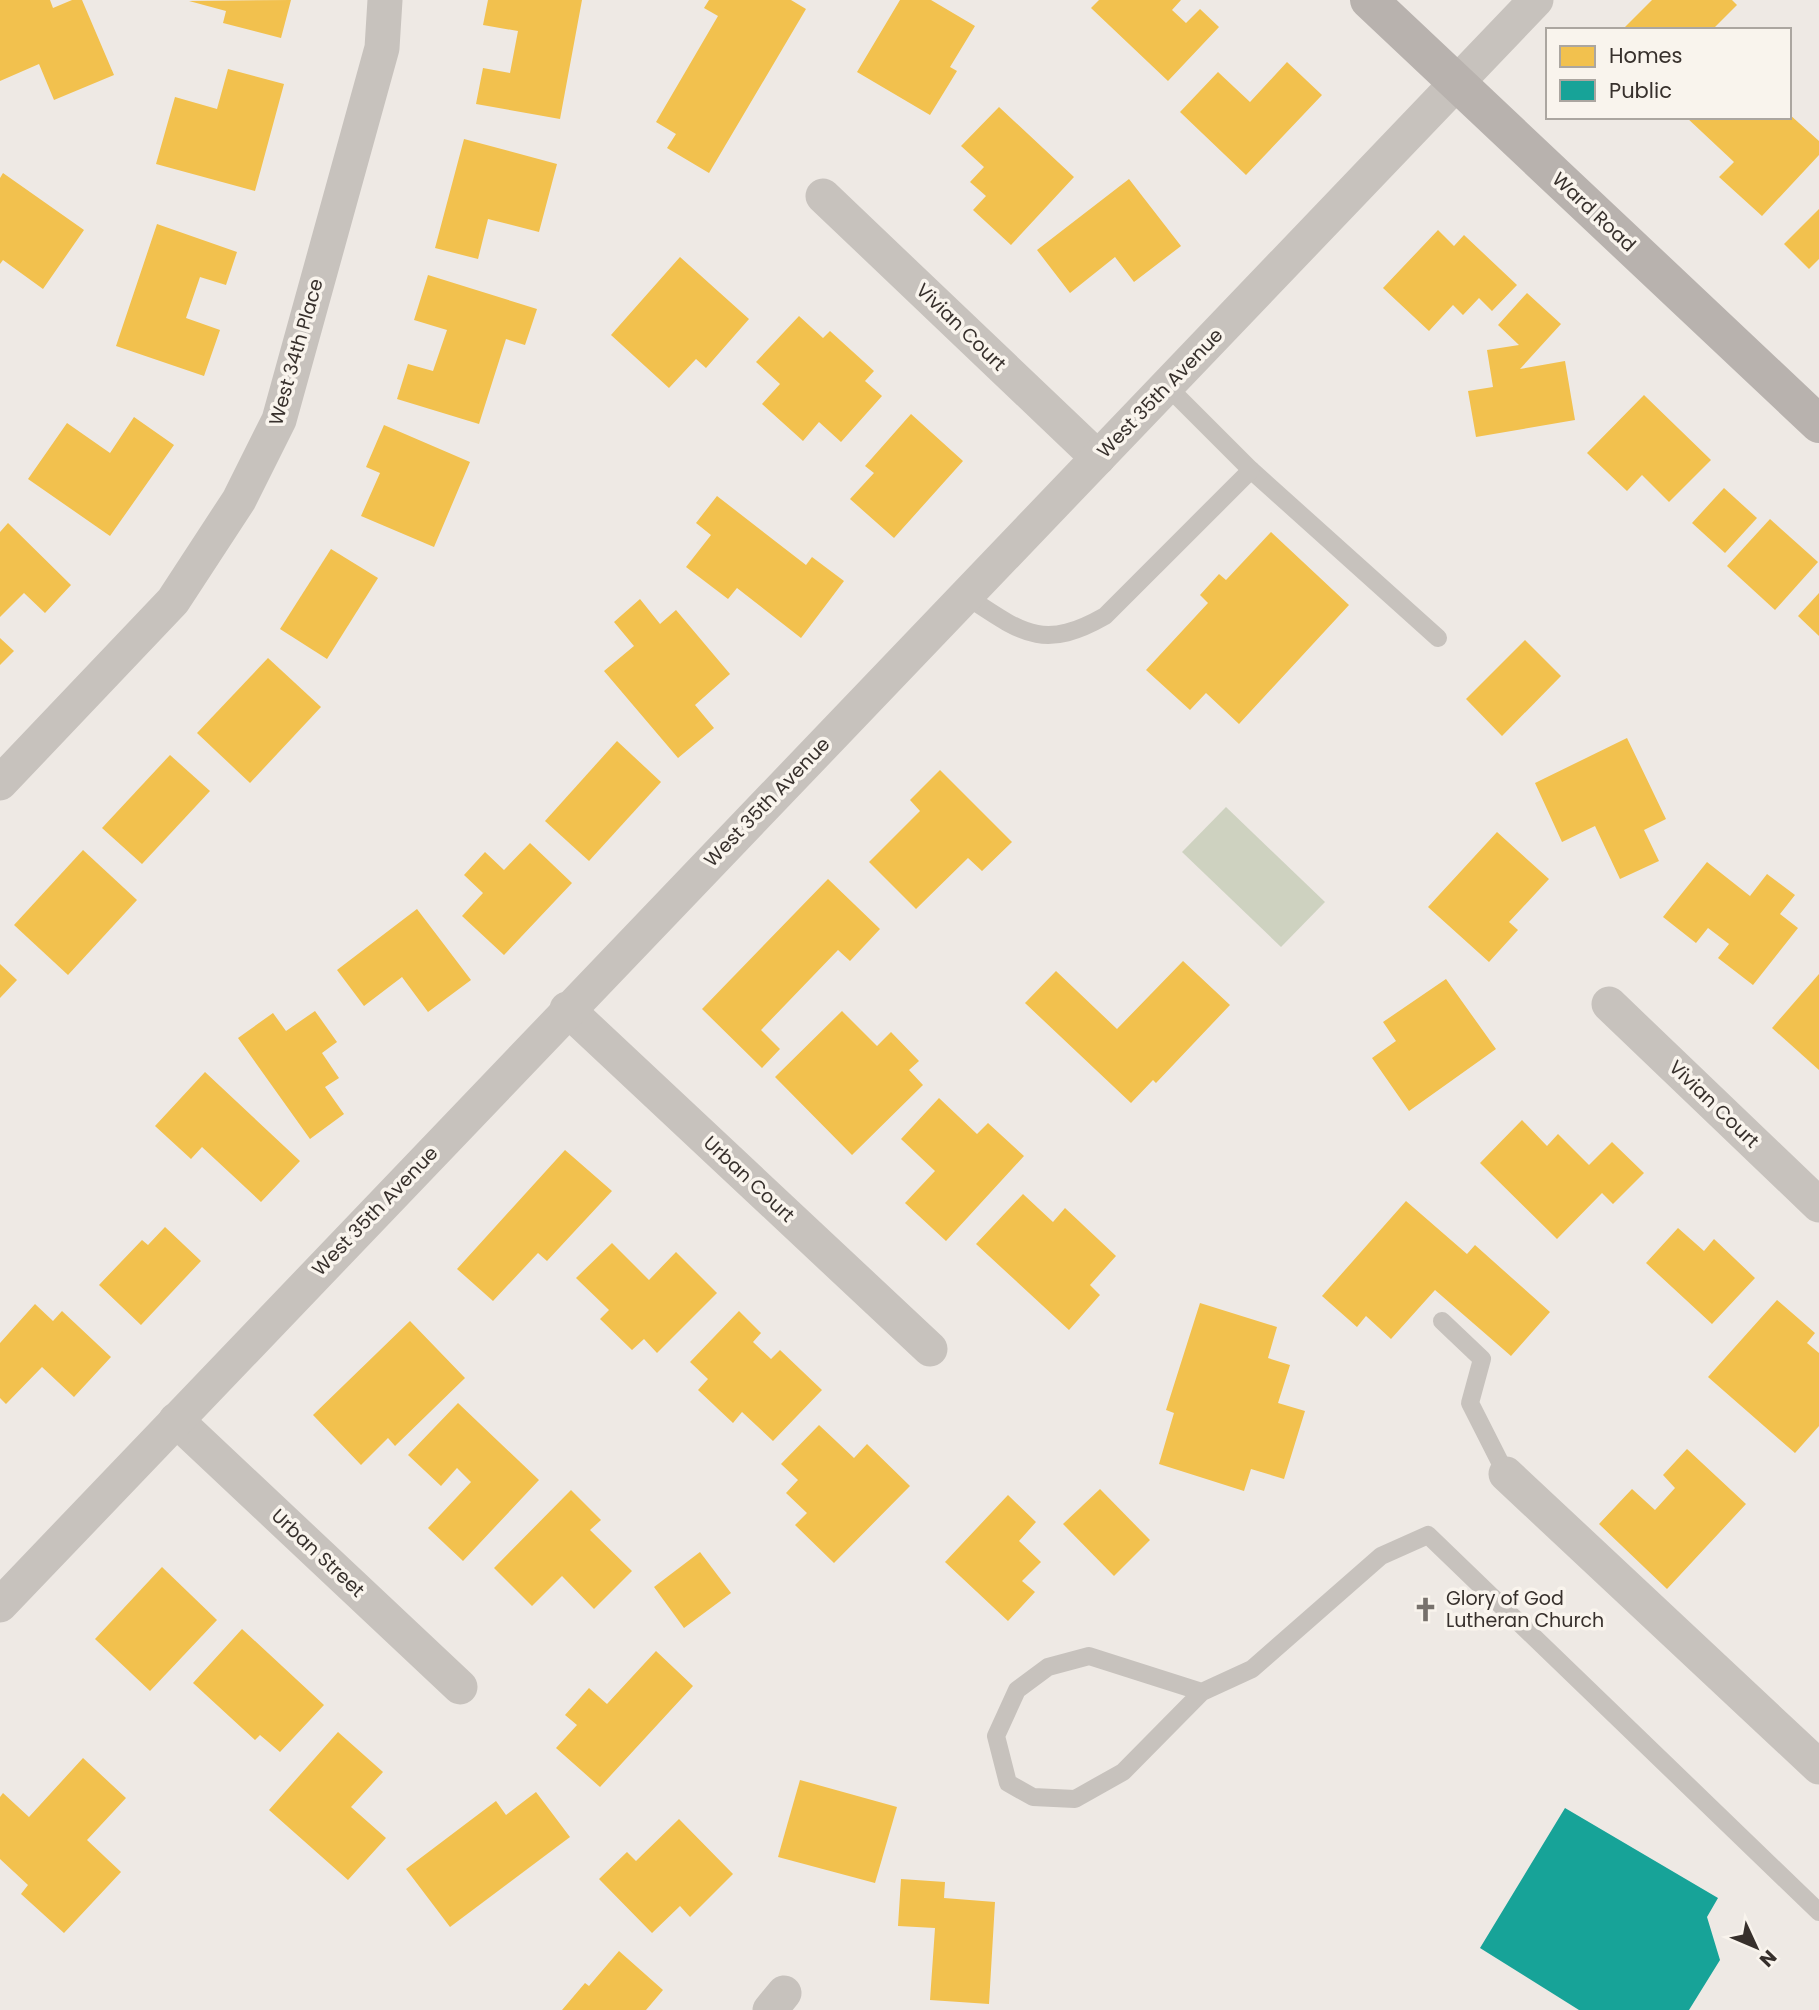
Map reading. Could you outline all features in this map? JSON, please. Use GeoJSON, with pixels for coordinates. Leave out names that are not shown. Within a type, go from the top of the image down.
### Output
{"type":"FeatureCollection","features":[{"type":"Feature","properties":{"kind":"street","name":"West 34th Place"},"geometry":{"type":"LineString","coordinates":[[0,783],[173,601],[239,500],[279,420],[382,48],[385,0]]}},
{"type":"Feature","properties":{"kind":"street","name":"Ward Road"},"geometry":{"type":"LineString","coordinates":[[1368,0],[1819,424]]}},
{"type":"Feature","properties":{"kind":"street","name":"West 35th Avenue"},"geometry":{"type":"LineString","coordinates":[[0,1605],[567,1009],[1536,0]]}},
{"type":"Feature","properties":{"kind":"street","name":"Vivian Court"},"geometry":{"type":"LineString","coordinates":[[823,195],[1098,458]]}},
{"type":"Feature","properties":{"kind":"street","name":"Vivian Court"},"geometry":{"type":"LineString","coordinates":[[1609,1004],[1819,1205]]}},
{"type":"Feature","properties":{"kind":"street","name":"Urban Court"},"geometry":{"type":"LineString","coordinates":[[567,1009],[930,1349]]}},
{"type":"Feature","properties":{"kind":"street","name":"Urban Street"},"geometry":{"type":"LineString","coordinates":[[176,1420],[460,1687]]}},
{"type":"Feature","properties":{"kind":"street"},"geometry":{"type":"LineString","coordinates":[[1506,1474],[1819,1767]]}},
{"type":"Feature","properties":{"kind":"lane"},"geometry":{"type":"LineString","coordinates":[[1167,386],[1251,470],[1438,638]]}},
{"type":"Feature","properties":{"kind":"lane"},"geometry":{"type":"LineString","coordinates":[[966,596],[1012,626],[1043,637],[1080,631],[1105,616],[1251,470]]}},
{"type":"Feature","properties":{"kind":"lane"},"geometry":{"type":"LineString","coordinates":[[1442,1321],[1482,1359],[1471,1403],[1506,1474]]}},
{"type":"Feature","properties":{"kind":"lane"},"geometry":{"type":"LineString","coordinates":[[1202,1692],[1089,1656],[1048,1667],[1017,1690],[996,1736],[1008,1783],[1033,1797],[1075,1799],[1124,1772],[1202,1692],[1251,1669],[1381,1556],[1428,1535],[1819,1912]]}},
{"type":"Feature","properties":{"kind":"green space"},"geometry":{"type":"Polygon","coordinates":[[[1226,807],[1325,902],[1281,947],[1182,852],[1226,807]]]}},
{"type":"Feature","properties":{"kind":"building: Homes"},"geometry":{"type":"Polygon","coordinates":[[[0,0],[50,0],[53,8],[72,0],[82,0],[114,75],[54,100],[39,64],[0,81],[0,0]]]}},
{"type":"Feature","properties":{"kind":"building: Homes"},"geometry":{"type":"Polygon","coordinates":[[[291,0],[281,38],[223,23],[226,11],[189,1],[291,0]]]}},
{"type":"Feature","properties":{"kind":"building: Homes"},"geometry":{"type":"Polygon","coordinates":[[[488,0],[582,0],[560,119],[476,104],[483,68],[510,73],[518,31],[483,25],[488,0]]]}},
{"type":"Feature","properties":{"kind":"building: Homes"},"geometry":{"type":"Polygon","coordinates":[[[709,0],[791,0],[806,9],[709,173],[667,148],[676,134],[656,122],[718,16],[704,8],[709,0]]]}},
{"type":"Feature","properties":{"kind":"building: Homes"},"geometry":{"type":"Polygon","coordinates":[[[900,0],[931,0],[975,26],[950,67],[957,71],[930,115],[857,72],[900,0]]]}},
{"type":"Feature","properties":{"kind":"building: Homes"},"geometry":{"type":"Polygon","coordinates":[[[1099,0],[1181,0],[1172,10],[1186,23],[1200,9],[1219,27],[1168,81],[1091,8],[1099,0]]]}},
{"type":"Feature","properties":{"kind":"building: Homes"},"geometry":{"type":"Polygon","coordinates":[[[1652,0],[1732,0],[1737,5],[1714,28],[1624,28],[1652,0]]]}},
{"type":"Feature","properties":{"kind":"building: Homes"},"geometry":{"type":"Polygon","coordinates":[[[1287,62],[1322,95],[1246,175],[1180,112],[1218,72],[1250,102],[1287,62]]]}},
{"type":"Feature","properties":{"kind":"building: Homes"},"geometry":{"type":"Polygon","coordinates":[[[228,69],[284,84],[255,191],[156,164],[175,97],[217,109],[228,69]]]}},
{"type":"Feature","properties":{"kind":"building: Homes"},"geometry":{"type":"Polygon","coordinates":[[[999,107],[1074,177],[1011,245],[973,210],[986,196],[970,182],[984,167],[961,146],[999,107]]]}},
{"type":"Feature","properties":{"kind":"building: Homes"},"geometry":{"type":"Polygon","coordinates":[[[1791,116],[1819,141],[1819,155],[1762,216],[1719,177],[1734,162],[1688,119],[1791,119],[1791,116]]]}},
{"type":"Feature","properties":{"kind":"building: Homes"},"geometry":{"type":"Polygon","coordinates":[[[464,139],[557,164],[539,232],[488,219],[478,259],[435,248],[464,139]]]}},
{"type":"Feature","properties":{"kind":"building: Homes"},"geometry":{"type":"Polygon","coordinates":[[[3,173],[84,230],[43,289],[3,260],[0,264],[0,178],[3,173]]]}},
{"type":"Feature","properties":{"kind":"building: Homes"},"geometry":{"type":"Polygon","coordinates":[[[1129,179],[1181,246],[1134,282],[1115,257],[1070,293],[1037,250],[1129,179]]]}},
{"type":"Feature","properties":{"kind":"building: Homes"},"geometry":{"type":"Polygon","coordinates":[[[1819,209],[1819,259],[1809,269],[1784,244],[1819,209]]]}},
{"type":"Feature","properties":{"kind":"building: Homes"},"geometry":{"type":"Polygon","coordinates":[[[157,224],[237,252],[226,285],[200,277],[186,318],[220,330],[204,376],[116,346],[157,224]]]}},
{"type":"Feature","properties":{"kind":"building: Homes"},"geometry":{"type":"Polygon","coordinates":[[[1438,230],[1454,246],[1464,235],[1517,285],[1492,311],[1479,298],[1463,315],[1453,305],[1429,331],[1383,288],[1438,230]]]}},
{"type":"Feature","properties":{"kind":"building: Homes"},"geometry":{"type":"Polygon","coordinates":[[[680,257],[749,319],[706,368],[696,359],[669,388],[611,335],[680,257]]]}},
{"type":"Feature","properties":{"kind":"building: Homes"},"geometry":{"type":"Polygon","coordinates":[[[428,275],[537,309],[525,345],[506,339],[479,424],[397,399],[408,364],[433,371],[447,330],[414,320],[428,275]]]}},
{"type":"Feature","properties":{"kind":"building: Homes"},"geometry":{"type":"Polygon","coordinates":[[[1527,293],[1561,324],[1520,369],[1565,361],[1575,420],[1476,437],[1468,391],[1493,387],[1487,350],[1519,345],[1498,325],[1527,293]]]}},
{"type":"Feature","properties":{"kind":"building: Homes"},"geometry":{"type":"Polygon","coordinates":[[[799,316],[823,338],[830,331],[874,371],[865,381],[882,396],[841,442],[819,422],[803,441],[762,404],[780,384],[756,362],[799,316]]]}},
{"type":"Feature","properties":{"kind":"building: Homes"},"geometry":{"type":"Polygon","coordinates":[[[1644,395],[1711,460],[1669,502],[1642,475],[1627,491],[1587,453],[1644,395]]]}},
{"type":"Feature","properties":{"kind":"building: Homes"},"geometry":{"type":"Polygon","coordinates":[[[911,414],[963,461],[894,538],[850,499],[874,473],[865,466],[911,414]]]}},
{"type":"Feature","properties":{"kind":"building: Homes"},"geometry":{"type":"Polygon","coordinates":[[[134,417],[174,445],[110,536],[28,479],[67,423],[110,453],[134,417]]]}},
{"type":"Feature","properties":{"kind":"building: Homes"},"geometry":{"type":"Polygon","coordinates":[[[384,425],[470,462],[434,547],[361,516],[380,473],[366,467],[384,425]]]}},
{"type":"Feature","properties":{"kind":"building: Homes"},"geometry":{"type":"Polygon","coordinates":[[[1724,488],[1757,518],[1725,553],[1692,523],[1724,488]]]}},
{"type":"Feature","properties":{"kind":"building: Homes"},"geometry":{"type":"Polygon","coordinates":[[[717,496],[806,565],[812,557],[844,581],[801,638],[737,588],[728,599],[686,567],[711,535],[696,523],[717,496]]]}},
{"type":"Feature","properties":{"kind":"building: Homes"},"geometry":{"type":"Polygon","coordinates":[[[1770,519],[1818,562],[1775,610],[1727,566],[1770,519]]]}},
{"type":"Feature","properties":{"kind":"building: Homes"},"geometry":{"type":"Polygon","coordinates":[[[8,523],[71,585],[45,613],[24,593],[0,617],[0,532],[8,523]]]}},
{"type":"Feature","properties":{"kind":"building: Homes"},"geometry":{"type":"Polygon","coordinates":[[[1271,532],[1349,605],[1239,724],[1206,693],[1190,710],[1146,670],[1208,603],[1200,595],[1219,574],[1226,580],[1271,532]]]}},
{"type":"Feature","properties":{"kind":"building: Homes"},"geometry":{"type":"Polygon","coordinates":[[[331,549],[378,578],[327,659],[280,629],[331,549]]]}},
{"type":"Feature","properties":{"kind":"building: Homes"},"geometry":{"type":"Polygon","coordinates":[[[1819,593],[1819,636],[1798,616],[1819,593]]]}},
{"type":"Feature","properties":{"kind":"building: Homes"},"geometry":{"type":"Polygon","coordinates":[[[640,599],[660,624],[676,610],[730,674],[695,705],[714,728],[678,758],[604,671],[634,646],[614,622],[640,599]]]}},
{"type":"Feature","properties":{"kind":"building: Homes"},"geometry":{"type":"Polygon","coordinates":[[[0,638],[14,651],[0,665],[0,638]]]}},
{"type":"Feature","properties":{"kind":"building: Homes"},"geometry":{"type":"Polygon","coordinates":[[[1525,640],[1561,676],[1502,736],[1466,699],[1525,640]]]}},
{"type":"Feature","properties":{"kind":"building: Homes"},"geometry":{"type":"Polygon","coordinates":[[[268,658],[321,707],[250,783],[197,733],[268,658]]]}},
{"type":"Feature","properties":{"kind":"building: Homes"},"geometry":{"type":"Polygon","coordinates":[[[1627,738],[1666,819],[1644,830],[1659,861],[1620,879],[1595,826],[1562,842],[1535,783],[1627,738]]]}},
{"type":"Feature","properties":{"kind":"building: Homes"},"geometry":{"type":"Polygon","coordinates":[[[617,741],[661,782],[589,861],[545,821],[617,741]]]}},
{"type":"Feature","properties":{"kind":"building: Homes"},"geometry":{"type":"Polygon","coordinates":[[[170,755],[210,791],[142,864],[102,828],[170,755]]]}},
{"type":"Feature","properties":{"kind":"building: Homes"},"geometry":{"type":"Polygon","coordinates":[[[940,770],[1012,842],[982,871],[968,858],[916,909],[869,862],[920,811],[910,800],[940,770]]]}},
{"type":"Feature","properties":{"kind":"building: Homes"},"geometry":{"type":"Polygon","coordinates":[[[1497,832],[1549,879],[1509,922],[1518,930],[1489,962],[1428,907],[1497,832]]]}},
{"type":"Feature","properties":{"kind":"building: Homes"},"geometry":{"type":"Polygon","coordinates":[[[530,843],[572,883],[504,955],[462,916],[483,893],[464,875],[485,852],[504,870],[530,843]]]}},
{"type":"Feature","properties":{"kind":"building: Homes"},"geometry":{"type":"Polygon","coordinates":[[[83,850],[137,900],[68,975],[14,925],[83,850]]]}},
{"type":"Feature","properties":{"kind":"building: Homes"},"geometry":{"type":"Polygon","coordinates":[[[1707,862],[1750,896],[1767,874],[1795,895],[1780,914],[1798,928],[1753,985],[1718,958],[1729,944],[1708,928],[1696,943],[1663,917],[1707,862]]]}},
{"type":"Feature","properties":{"kind":"building: Homes"},"geometry":{"type":"Polygon","coordinates":[[[828,879],[880,929],[850,961],[838,950],[761,1030],[780,1049],[762,1068],[702,1009],[828,879]]]}},
{"type":"Feature","properties":{"kind":"building: Homes"},"geometry":{"type":"Polygon","coordinates":[[[417,909],[471,980],[428,1012],[402,977],[364,1006],[337,970],[417,909]]]}},
{"type":"Feature","properties":{"kind":"building: Homes"},"geometry":{"type":"Polygon","coordinates":[[[1183,961],[1230,1005],[1156,1083],[1153,1080],[1131,1103],[1025,1003],[1056,971],[1117,1029],[1183,961]]]}},
{"type":"Feature","properties":{"kind":"building: Homes"},"geometry":{"type":"Polygon","coordinates":[[[0,964],[17,980],[0,998],[0,964]]]}},
{"type":"Feature","properties":{"kind":"building: Homes"},"geometry":{"type":"Polygon","coordinates":[[[1819,974],[1819,1070],[1772,1028],[1819,974]]]}},
{"type":"Feature","properties":{"kind":"building: Homes"},"geometry":{"type":"Polygon","coordinates":[[[1446,979],[1496,1049],[1409,1111],[1372,1058],[1396,1041],[1383,1022],[1446,979]]]}},
{"type":"Feature","properties":{"kind":"building: Homes"},"geometry":{"type":"Polygon","coordinates":[[[315,1011],[337,1042],[322,1053],[339,1078],[325,1087],[344,1114],[310,1139],[238,1038],[273,1013],[286,1031],[315,1011]]]}},
{"type":"Feature","properties":{"kind":"building: Homes"},"geometry":{"type":"Polygon","coordinates":[[[842,1011],[877,1046],[891,1032],[919,1061],[909,1070],[923,1085],[852,1155],[775,1077],[842,1011]]]}},
{"type":"Feature","properties":{"kind":"building: Homes"},"geometry":{"type":"Polygon","coordinates":[[[205,1072],[300,1161],[261,1202],[202,1147],[191,1159],[155,1126],[205,1072]]]}},
{"type":"Feature","properties":{"kind":"building: Homes"},"geometry":{"type":"Polygon","coordinates":[[[939,1098],[977,1134],[988,1123],[1024,1156],[946,1241],[905,1203],[935,1171],[901,1139],[939,1098]]]}},
{"type":"Feature","properties":{"kind":"building: Homes"},"geometry":{"type":"Polygon","coordinates":[[[1522,1120],[1547,1146],[1558,1134],[1589,1165],[1612,1142],[1644,1173],[1613,1204],[1602,1193],[1557,1239],[1480,1163],[1522,1120]]]}},
{"type":"Feature","properties":{"kind":"building: Homes"},"geometry":{"type":"Polygon","coordinates":[[[565,1150],[612,1191],[547,1261],[538,1253],[493,1301],[457,1269],[565,1150]]]}},
{"type":"Feature","properties":{"kind":"building: Homes"},"geometry":{"type":"Polygon","coordinates":[[[1023,1194],[1053,1222],[1065,1208],[1116,1256],[1090,1285],[1100,1295],[1069,1330],[976,1244],[1023,1194]]]}},
{"type":"Feature","properties":{"kind":"building: Homes"},"geometry":{"type":"Polygon","coordinates":[[[1406,1201],[1467,1254],[1475,1245],[1550,1312],[1511,1356],[1435,1290],[1391,1339],[1366,1316],[1357,1327],[1322,1296],[1406,1201]]]}},
{"type":"Feature","properties":{"kind":"building: Homes"},"geometry":{"type":"Polygon","coordinates":[[[165,1227],[201,1261],[141,1325],[99,1285],[142,1240],[148,1245],[165,1227]]]}},
{"type":"Feature","properties":{"kind":"building: Homes"},"geometry":{"type":"Polygon","coordinates":[[[1678,1228],[1704,1251],[1714,1239],[1755,1278],[1712,1324],[1646,1263],[1678,1228]]]}},
{"type":"Feature","properties":{"kind":"building: Homes"},"geometry":{"type":"Polygon","coordinates":[[[612,1243],[649,1280],[676,1252],[717,1293],[657,1353],[644,1339],[632,1350],[600,1319],[609,1310],[576,1278],[612,1243]]]}},
{"type":"Feature","properties":{"kind":"building: Homes"},"geometry":{"type":"Polygon","coordinates":[[[1777,1300],[1815,1333],[1807,1343],[1819,1353],[1819,1426],[1795,1453],[1708,1377],[1777,1300]]]}},
{"type":"Feature","properties":{"kind":"building: Homes"},"geometry":{"type":"Polygon","coordinates":[[[1200,1303],[1277,1327],[1268,1358],[1290,1365],[1278,1403],[1305,1411],[1284,1479],[1251,1469],[1244,1491],[1159,1464],[1174,1413],[1166,1410],[1200,1303]]]}},
{"type":"Feature","properties":{"kind":"building: Homes"},"geometry":{"type":"Polygon","coordinates":[[[35,1304],[53,1321],[62,1311],[111,1357],[74,1397],[42,1367],[6,1404],[0,1398],[0,1343],[35,1304]]]}},
{"type":"Feature","properties":{"kind":"building: Homes"},"geometry":{"type":"Polygon","coordinates":[[[739,1311],[761,1333],[753,1342],[771,1359],[780,1350],[822,1390],[773,1441],[742,1412],[733,1423],[698,1390],[708,1379],[690,1362],[739,1311]]]}},
{"type":"Feature","properties":{"kind":"building: Homes"},"geometry":{"type":"Polygon","coordinates":[[[410,1321],[465,1378],[395,1446],[388,1438],[361,1465],[313,1415],[410,1321]]]}},
{"type":"Feature","properties":{"kind":"building: Homes"},"geometry":{"type":"Polygon","coordinates":[[[458,1403],[539,1480],[463,1561],[428,1528],[471,1482],[457,1468],[441,1486],[408,1455],[458,1403]]]}},
{"type":"Feature","properties":{"kind":"building: Homes"},"geometry":{"type":"Polygon","coordinates":[[[819,1425],[854,1458],[867,1444],[910,1486],[834,1563],[795,1525],[807,1513],[786,1493],[798,1480],[781,1464],[819,1425]]]}},
{"type":"Feature","properties":{"kind":"building: Homes"},"geometry":{"type":"Polygon","coordinates":[[[1687,1449],[1746,1504],[1667,1589],[1599,1524],[1632,1489],[1655,1510],[1675,1488],[1663,1475],[1687,1449]]]}},
{"type":"Feature","properties":{"kind":"building: Homes"},"geometry":{"type":"Polygon","coordinates":[[[1100,1489],[1150,1540],[1114,1576],[1063,1524],[1100,1489]]]}},
{"type":"Feature","properties":{"kind":"building: Homes"},"geometry":{"type":"Polygon","coordinates":[[[571,1490],[601,1520],[590,1530],[632,1571],[594,1609],[562,1576],[532,1606],[494,1568],[571,1490]]]}},
{"type":"Feature","properties":{"kind":"building: Homes"},"geometry":{"type":"Polygon","coordinates":[[[1008,1495],[1036,1522],[1019,1541],[1041,1562],[1022,1581],[1035,1592],[1008,1621],[945,1562],[1008,1495]]]}},
{"type":"Feature","properties":{"kind":"building: Homes"},"geometry":{"type":"Polygon","coordinates":[[[700,1552],[731,1593],[684,1628],[654,1587],[700,1552]]]}},
{"type":"Feature","properties":{"kind":"building: Homes"},"geometry":{"type":"Polygon","coordinates":[[[162,1567],[217,1620],[150,1691],[95,1639],[162,1567]]]}},
{"type":"Feature","properties":{"kind":"building: Homes"},"geometry":{"type":"Polygon","coordinates":[[[242,1629],[324,1705],[280,1752],[260,1735],[255,1740],[193,1683],[242,1629]]]}},
{"type":"Feature","properties":{"kind":"building: Homes"},"geometry":{"type":"Polygon","coordinates":[[[656,1651],[693,1686],[600,1787],[556,1748],[577,1725],[565,1715],[589,1688],[607,1704],[656,1651]]]}},
{"type":"Feature","properties":{"kind":"building: Homes"},"geometry":{"type":"Polygon","coordinates":[[[338,1732],[383,1772],[351,1807],[386,1838],[348,1880],[269,1810],[338,1732]]]}},
{"type":"Feature","properties":{"kind":"building: Homes"},"geometry":{"type":"Polygon","coordinates":[[[83,1758],[126,1798],[87,1840],[121,1872],[64,1933],[21,1894],[28,1885],[0,1859],[0,1797],[3,1793],[29,1817],[83,1758]]]}},
{"type":"Feature","properties":{"kind":"building: Homes"},"geometry":{"type":"Polygon","coordinates":[[[800,1780],[897,1807],[875,1883],[778,1857],[800,1780]]]}},
{"type":"Feature","properties":{"kind":"building: Homes"},"geometry":{"type":"Polygon","coordinates":[[[536,1792],[570,1837],[450,1927],[406,1869],[496,1801],[506,1815],[536,1792]]]}},
{"type":"Feature","properties":{"kind":"building: Homes"},"geometry":{"type":"Polygon","coordinates":[[[679,1819],[733,1874],[690,1917],[680,1906],[652,1933],[599,1879],[627,1852],[636,1861],[679,1819]]]}},
{"type":"Feature","properties":{"kind":"building: Homes"},"geometry":{"type":"Polygon","coordinates":[[[901,1879],[945,1882],[944,1898],[995,1902],[989,2004],[930,2000],[935,1928],[898,1926],[901,1879]]]}},
{"type":"Feature","properties":{"kind":"building: Homes"},"geometry":{"type":"Polygon","coordinates":[[[619,1951],[663,1990],[646,2010],[562,2010],[585,1983],[589,1986],[619,1951]]]}},
{"type":"Feature","properties":{"kind":"building: Public"},"geometry":{"type":"Polygon","coordinates":[[[1565,1808],[1718,1898],[1707,1917],[1720,1960],[1689,2010],[1579,2010],[1480,1948],[1565,1808]]]}},
{"type":"Feature","properties":{"kind":"place","name":"Glory of God Lutheran Church"},"geometry":{"type":"Point","coordinates":[1426,1609]}}]}
